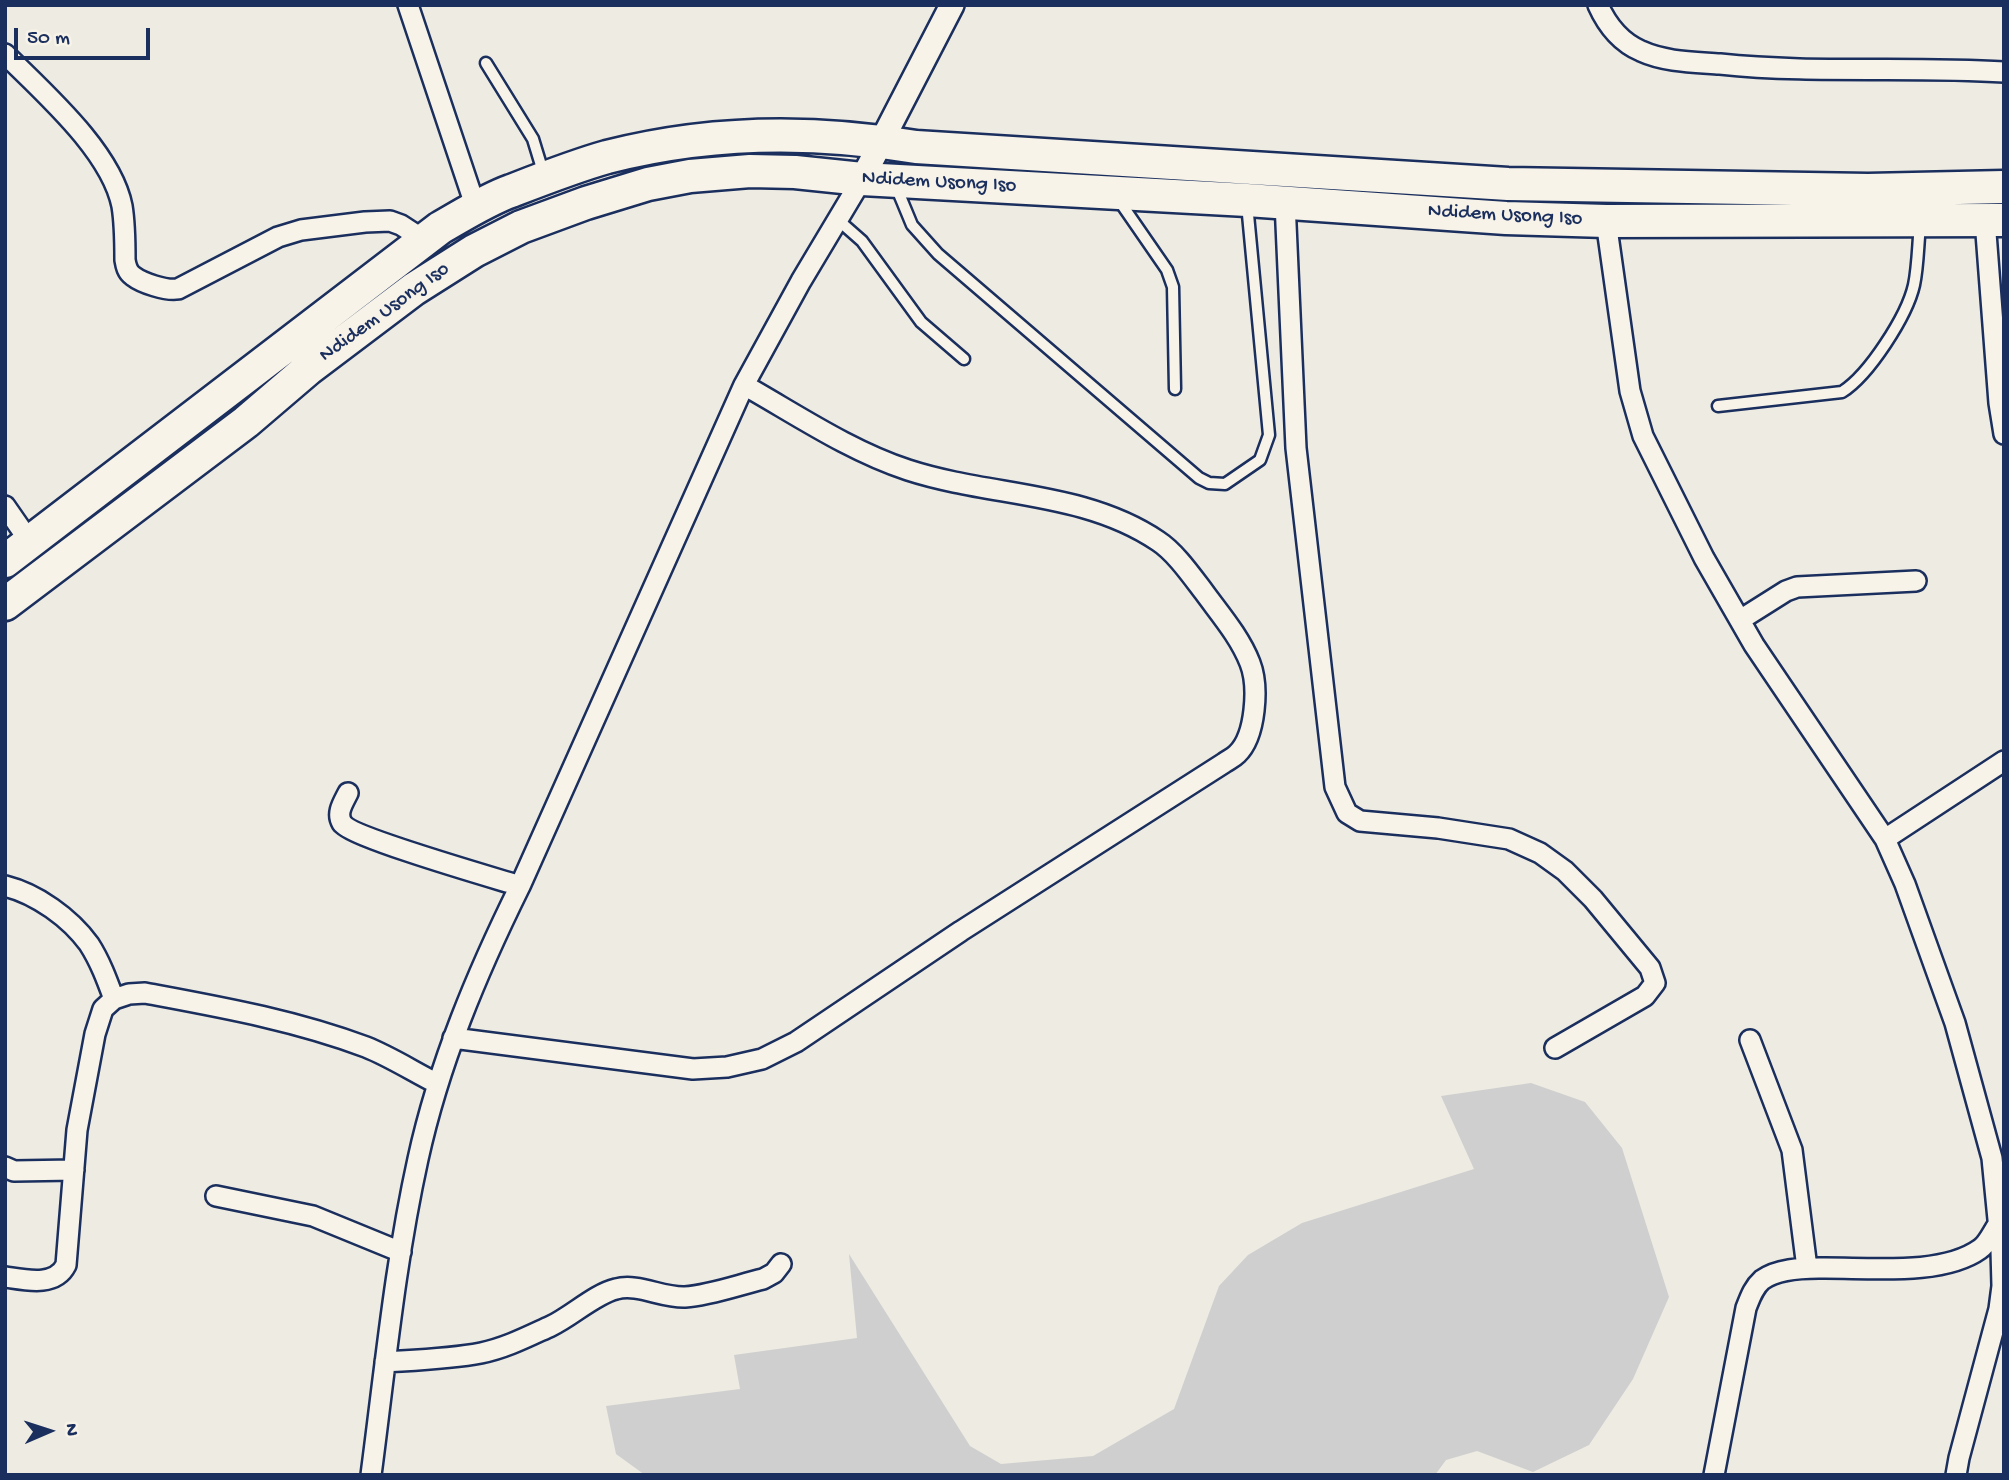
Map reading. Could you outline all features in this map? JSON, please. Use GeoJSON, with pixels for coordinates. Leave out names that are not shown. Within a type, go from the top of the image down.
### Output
{"type":"FeatureCollection","features":[{"type":"Feature","properties":{"kind":"highway","name":"Ndidem Usong Iso"},"geometry":{"type":"LineString","coordinates":[[5,561],[440,228],[509,191],[606,157],[661,146],[805,134],[916,147],[1508,184],[1868,190],[2004,187]]}},
{"type":"Feature","properties":{"kind":"highway","name":"Ndidem Usong Iso"},"geometry":{"type":"LineString","coordinates":[[5,604],[246,422],[308,369],[414,289],[474,251],[522,227],[586,202],[648,184],[690,176],[750,171],[795,172],[862,179],[1285,202],[1506,218],[1606,221],[1994,220]]}},
{"type":"Feature","properties":{"kind":"street"},"geometry":{"type":"LineString","coordinates":[[408,5],[476,208]]}},
{"type":"Feature","properties":{"kind":"street"},"geometry":{"type":"LineString","coordinates":[[372,1475],[401,1252],[418,1158],[453,1038],[484,959],[520,886],[744,385],[862,179],[952,5]]}},
{"type":"Feature","properties":{"kind":"street"},"geometry":{"type":"LineString","coordinates":[[1598,5],[1605,20],[1619,38],[1637,50],[1657,58],[1800,70],[2004,72]]}},
{"type":"Feature","properties":{"kind":"street"},"geometry":{"type":"LineString","coordinates":[[5,54],[78,128],[114,182],[122,205],[125,260],[127,269],[134,277],[167,289],[178,289],[278,237],[301,230],[390,221],[424,240]]}},
{"type":"Feature","properties":{"kind":"street"},"geometry":{"type":"LineString","coordinates":[[1285,202],[1296,448],[1335,787],[1347,813],[1360,821],[1438,828],[1509,839],[1539,853],[1565,871],[1593,899],[1650,968],[1655,984],[1645,996],[1555,1048]]}},
{"type":"Feature","properties":{"kind":"street"},"geometry":{"type":"LineString","coordinates":[[1994,220],[1999,402],[2004,434]]}},
{"type":"Feature","properties":{"kind":"street"},"geometry":{"type":"LineString","coordinates":[[1606,221],[1630,391],[1643,436],[1693,536],[1754,645],[1885,839],[1905,884],[1955,1023],[1998,1157],[2002,1286],[1999,1309],[1956,1475]]}},
{"type":"Feature","properties":{"kind":"street"},"geometry":{"type":"LineString","coordinates":[[453,1038],[693,1069],[727,1068],[762,1059],[796,1042],[961,931],[1224,763],[1239,753],[1247,737],[1256,693],[1251,663],[1227,622],[1160,541],[1112,516],[1073,505],[909,470],[862,452],[744,385]]}},
{"type":"Feature","properties":{"kind":"street"},"geometry":{"type":"LineString","coordinates":[[5,506],[30,542]]}},
{"type":"Feature","properties":{"kind":"street"},"geometry":{"type":"LineString","coordinates":[[1740,620],[1797,587],[1916,581]]}},
{"type":"Feature","properties":{"kind":"street"},"geometry":{"type":"LineString","coordinates":[[1885,839],[2004,761]]}},
{"type":"Feature","properties":{"kind":"street"},"geometry":{"type":"LineString","coordinates":[[348,793],[340,810],[340,821],[346,828],[386,844],[520,886]]}},
{"type":"Feature","properties":{"kind":"street"},"geometry":{"type":"LineString","coordinates":[[5,886],[53,908],[69,923],[88,943],[99,961],[114,999]]}},
{"type":"Feature","properties":{"kind":"street"},"geometry":{"type":"LineString","coordinates":[[5,1277],[45,1280],[55,1278],[62,1272],[68,1250],[77,1130],[95,1034],[103,1009],[114,999],[145,993],[258,1014],[369,1048],[438,1084]]}},
{"type":"Feature","properties":{"kind":"street"},"geometry":{"type":"LineString","coordinates":[[1750,1040],[1792,1150],[1807,1268]]}},
{"type":"Feature","properties":{"kind":"street"},"geometry":{"type":"LineString","coordinates":[[5,1167],[13,1171],[74,1170]]}},
{"type":"Feature","properties":{"kind":"street"},"geometry":{"type":"LineString","coordinates":[[216,1196],[313,1216],[401,1252]]}},
{"type":"Feature","properties":{"kind":"street"},"geometry":{"type":"LineString","coordinates":[[1714,1475],[1746,1308],[1755,1287],[1764,1278],[1779,1272],[1807,1268],[1921,1268],[1947,1262],[1982,1248],[1999,1223]]}},
{"type":"Feature","properties":{"kind":"street"},"geometry":{"type":"LineString","coordinates":[[386,1362],[455,1357],[495,1349],[570,1317],[602,1294],[615,1289],[635,1289],[672,1297],[687,1297],[763,1279],[774,1273],[781,1264]]}},
{"type":"Feature","properties":{"kind":"lane"},"geometry":{"type":"LineString","coordinates":[[486,63],[533,139],[546,178]]}},
{"type":"Feature","properties":{"kind":"lane"},"geometry":{"type":"LineString","coordinates":[[894,180],[912,225],[938,254],[1199,478],[1209,483],[1225,484],[1260,460],[1269,435],[1247,200]]}},
{"type":"Feature","properties":{"kind":"lane"},"geometry":{"type":"LineString","coordinates":[[1114,193],[1167,270],[1173,287],[1175,389]]}},
{"type":"Feature","properties":{"kind":"lane"},"geometry":{"type":"LineString","coordinates":[[837,219],[862,241],[921,322],[964,359]]}},
{"type":"Feature","properties":{"kind":"lane"},"geometry":{"type":"LineString","coordinates":[[1718,406],[1842,391],[1854,384],[1894,332],[1904,312],[1914,285],[1920,221]]}},
{"type":"Feature","properties":{"kind":"shaded area"},"geometry":{"type":"Polygon","coordinates":[[[1531,1083],[1585,1102],[1622,1148],[1669,1297],[1633,1379],[1589,1445],[1533,1472],[1477,1451],[1446,1460],[1435,1475],[645,1475],[616,1454],[606,1406],[740,1389],[734,1355],[857,1338],[849,1254],[970,1446],[1001,1464],[1093,1456],[1174,1409],[1219,1286],[1248,1255],[1302,1223],[1474,1169],[1441,1096],[1531,1083]]]}}]}
